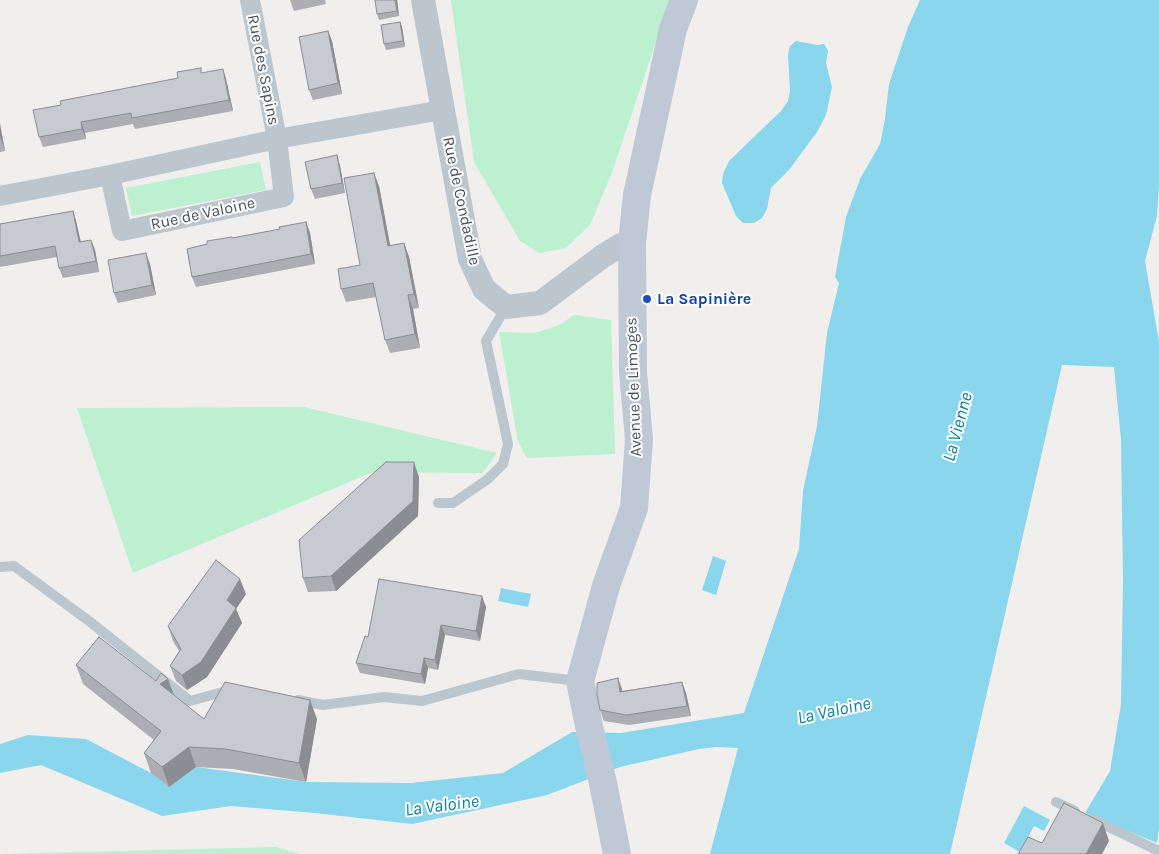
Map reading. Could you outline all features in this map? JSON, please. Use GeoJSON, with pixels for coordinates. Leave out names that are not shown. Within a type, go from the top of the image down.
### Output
{"type":"FeatureCollection","features":[{"type":"Feature","properties":{"kind":"main road","name":"Avenue de Limoges"},"geometry":{"type":"LineString","coordinates":[[617,854],[602,776],[580,681],[606,586],[634,508],[638,439],[633,372],[632,243],[639,185],[673,29],[684,0]]}},
{"type":"Feature","properties":{"kind":"street","name":"Rue des Sapins"},"geometry":{"type":"LineString","coordinates":[[250,0],[277,139]]}},
{"type":"Feature","properties":{"kind":"street","name":"Rue de Condadille"},"geometry":{"type":"LineString","coordinates":[[423,0],[470,260],[484,289],[506,307]]}},
{"type":"Feature","properties":{"kind":"street"},"geometry":{"type":"LineString","coordinates":[[0,196],[110,175],[277,139],[442,110]]}},
{"type":"Feature","properties":{"kind":"street","name":"Rue de Valoine"},"geometry":{"type":"LineString","coordinates":[[110,175],[122,231],[284,197],[277,139]]}},
{"type":"Feature","properties":{"kind":"street"},"geometry":{"type":"LineString","coordinates":[[506,307],[540,303],[603,256],[621,245],[632,243]]}},
{"type":"Feature","properties":{"kind":"lane"},"geometry":{"type":"LineString","coordinates":[[438,503],[453,502],[488,479],[503,464],[508,444],[486,341],[506,307]]}},
{"type":"Feature","properties":{"kind":"lane"},"geometry":{"type":"LineString","coordinates":[[0,567],[14,566],[89,621],[190,701],[232,689],[241,691]]}},
{"type":"Feature","properties":{"kind":"lane"},"geometry":{"type":"LineString","coordinates":[[287,698],[323,705],[384,696],[422,701],[519,674],[580,681]]}},
{"type":"Feature","properties":{"kind":"lane"},"geometry":{"type":"LineString","coordinates":[[1056,802],[1159,851]]}},
{"type":"Feature","properties":{"kind":"green space"},"geometry":{"type":"Polygon","coordinates":[[[451,0],[670,0],[613,170],[590,225],[566,248],[540,253],[520,241],[474,162],[451,0]]]}},
{"type":"Feature","properties":{"kind":"green space"},"geometry":{"type":"Polygon","coordinates":[[[260,162],[266,190],[132,216],[126,188],[260,162]]]}},
{"type":"Feature","properties":{"kind":"green space"},"geometry":{"type":"Polygon","coordinates":[[[574,315],[611,320],[615,454],[527,458],[518,442],[499,332],[535,333],[559,325],[574,315]]]}},
{"type":"Feature","properties":{"kind":"green space"},"geometry":{"type":"Polygon","coordinates":[[[304,407],[497,453],[482,473],[373,472],[133,573],[77,408],[304,407]]]}},
{"type":"Feature","properties":{"kind":"green space"},"geometry":{"type":"Polygon","coordinates":[[[276,847],[300,854],[0,854],[276,847]]]}},
{"type":"Feature","properties":{"kind":"water"},"geometry":{"type":"Polygon","coordinates":[[[920,0],[1159,0],[1159,185],[1157,216],[1145,261],[1159,342],[1159,828],[1157,843],[1085,813],[1110,771],[1121,704],[1123,581],[1121,440],[1114,367],[1062,365],[950,854],[710,854],[738,748],[716,747],[699,749],[620,767],[547,795],[412,824],[231,806],[162,816],[41,765],[0,773],[0,744],[28,735],[86,739],[151,773],[169,786],[196,767],[306,782],[411,783],[503,773],[572,732],[621,733],[744,713],[799,549],[803,491],[817,426],[827,333],[839,283],[835,277],[846,217],[860,179],[880,144],[889,84],[908,27],[920,0]]]}},
{"type":"Feature","properties":{"kind":"water"},"geometry":{"type":"Polygon","coordinates":[[[796,41],[817,45],[824,44],[828,51],[826,63],[832,87],[826,115],[817,132],[789,170],[771,188],[767,209],[762,218],[754,223],[743,223],[736,216],[722,183],[723,174],[729,161],[781,111],[788,101],[790,91],[788,55],[790,46],[796,41]]]}},
{"type":"Feature","properties":{"kind":"water"},"geometry":{"type":"Polygon","coordinates":[[[713,556],[726,561],[716,595],[702,590],[713,556]]]}},
{"type":"Feature","properties":{"kind":"water"},"geometry":{"type":"Polygon","coordinates":[[[501,588],[531,594],[528,607],[498,601],[501,588]]]}},
{"type":"Feature","properties":{"kind":"water"},"geometry":{"type":"Polygon","coordinates":[[[1024,806],[1050,820],[1044,831],[1034,826],[1020,852],[1004,843],[1024,806]]]}},
{"type":"Feature","properties":{"kind":"building"},"geometry":{"type":"Polygon","coordinates":[[[375,0],[395,0],[397,11],[377,14],[375,0]]]}},
{"type":"Feature","properties":{"kind":"building"},"geometry":{"type":"Polygon","coordinates":[[[400,22],[403,41],[384,44],[381,25],[400,22]]]}},
{"type":"Feature","properties":{"kind":"building"},"geometry":{"type":"Polygon","coordinates":[[[328,31],[338,83],[309,90],[299,37],[328,31]]]}},
{"type":"Feature","properties":{"kind":"building"},"geometry":{"type":"Polygon","coordinates":[[[201,68],[201,73],[223,69],[229,100],[132,118],[131,113],[81,122],[82,129],[39,137],[33,110],[61,105],[60,101],[178,78],[177,72],[201,68]]]}},
{"type":"Feature","properties":{"kind":"building"},"geometry":{"type":"Polygon","coordinates":[[[337,155],[342,183],[311,189],[305,162],[337,155]]]}},
{"type":"Feature","properties":{"kind":"building"},"geometry":{"type":"Polygon","coordinates":[[[374,173],[388,246],[404,243],[414,294],[408,295],[415,334],[385,340],[373,283],[341,289],[338,269],[360,265],[344,178],[374,173]]]}},
{"type":"Feature","properties":{"kind":"building"},"geometry":{"type":"Polygon","coordinates":[[[73,211],[79,242],[91,240],[96,261],[59,268],[55,246],[0,256],[0,224],[73,211]]]}},
{"type":"Feature","properties":{"kind":"building"},"geometry":{"type":"Polygon","coordinates":[[[306,222],[311,254],[192,277],[187,249],[207,244],[207,241],[280,229],[279,227],[306,222]]]}},
{"type":"Feature","properties":{"kind":"building"},"geometry":{"type":"Polygon","coordinates":[[[146,253],[152,285],[114,293],[108,260],[146,253]]]}},
{"type":"Feature","properties":{"kind":"building"},"geometry":{"type":"Polygon","coordinates":[[[386,462],[414,462],[413,501],[331,576],[303,578],[299,540],[386,462]]]}},
{"type":"Feature","properties":{"kind":"building"},"geometry":{"type":"Polygon","coordinates":[[[216,560],[240,579],[227,600],[236,608],[201,662],[182,675],[170,666],[181,649],[168,626],[216,560]]]}},
{"type":"Feature","properties":{"kind":"building"},"geometry":{"type":"Polygon","coordinates":[[[379,579],[482,596],[476,631],[441,625],[435,660],[424,658],[421,674],[356,663],[365,636],[368,637],[379,579]]]}},
{"type":"Feature","properties":{"kind":"building"},"geometry":{"type":"Polygon","coordinates":[[[99,637],[156,681],[161,673],[168,679],[160,684],[204,719],[225,682],[310,700],[299,763],[226,749],[189,747],[162,767],[144,753],[161,731],[76,665],[99,637]]]}},
{"type":"Feature","properties":{"kind":"building"},"geometry":{"type":"Polygon","coordinates":[[[618,678],[620,692],[682,682],[687,706],[626,715],[600,710],[597,683],[618,678]]]}},
{"type":"Feature","properties":{"kind":"building"},"geometry":{"type":"Polygon","coordinates":[[[1064,803],[1103,823],[1086,854],[1018,854],[1028,837],[1042,843],[1064,803]]]}},
{"type":"Feature","properties":{"kind":"place","name":"La Sapinière"},"geometry":{"type":"Point","coordinates":[647,299]}},
{"type":"Feature","properties":{"kind":"water label","name":"La Vienne"},"geometry":{"type":"Point","coordinates":[958,427]}},
{"type":"Feature","properties":{"kind":"water label","name":"La Valoine"},"geometry":{"type":"Point","coordinates":[834,711]}},
{"type":"Feature","properties":{"kind":"water label","name":"La Valoine"},"geometry":{"type":"Point","coordinates":[442,806]}}]}
